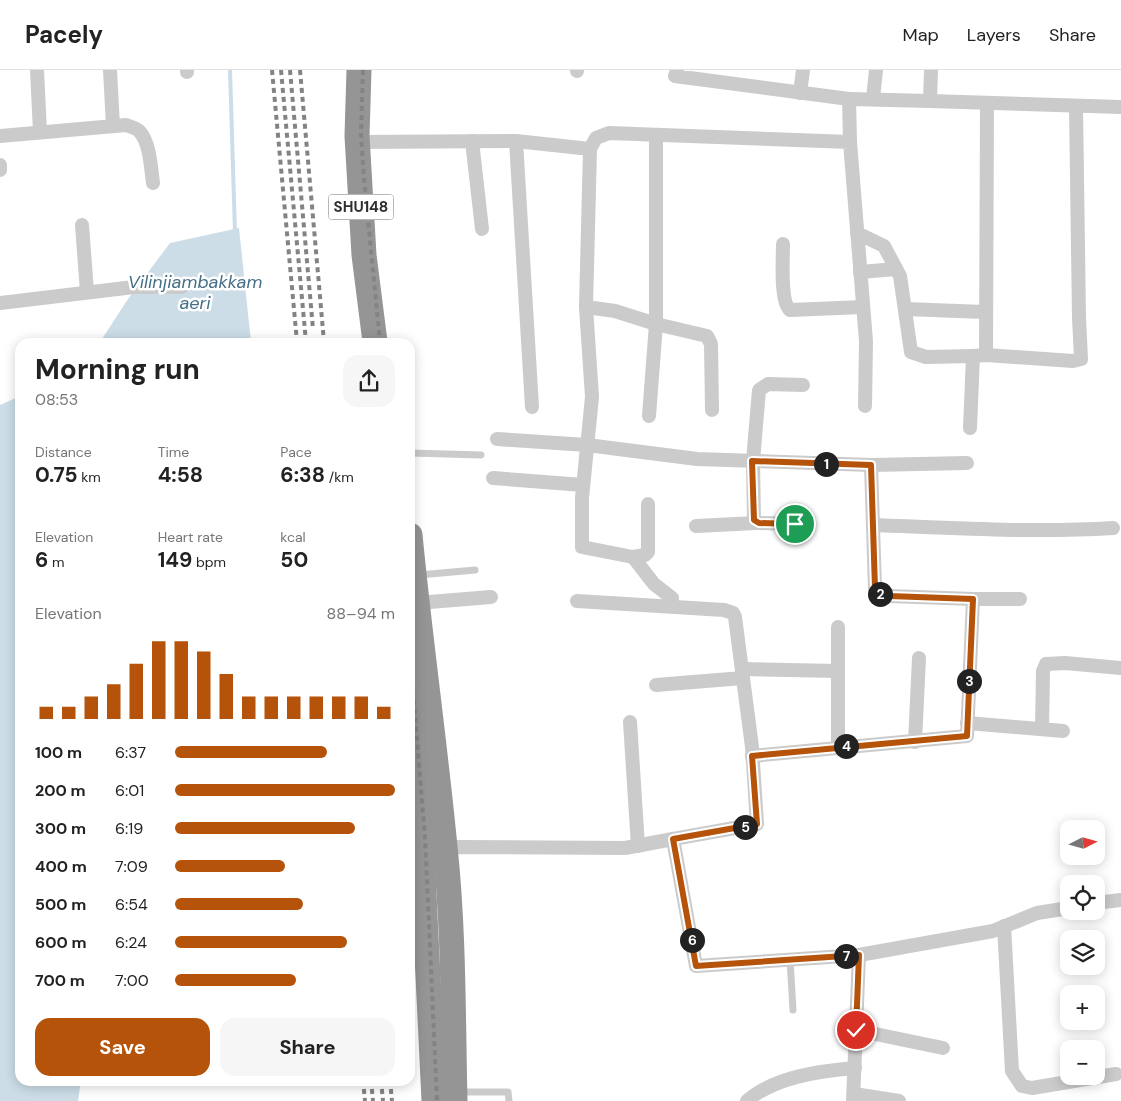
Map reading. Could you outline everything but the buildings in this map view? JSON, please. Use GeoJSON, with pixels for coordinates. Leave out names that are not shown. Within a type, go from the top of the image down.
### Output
{"type":"FeatureCollection","features":[{"type":"Feature","properties":{"kind":"highway","name":"SHU148"},"geometry":{"type":"LineString","coordinates":[[359,70],[365,142],[364,255],[374,338]]}},
{"type":"Feature","properties":{"kind":"highway"},"geometry":{"type":"LineString","coordinates":[[374,70],[365,142],[390,338]]}},
{"type":"Feature","properties":{"kind":"highway"},"geometry":{"type":"LineString","coordinates":[[415,585],[434,850],[448,1098]]}},
{"type":"Feature","properties":{"kind":"highway"},"geometry":{"type":"LineString","coordinates":[[415,727],[434,850]]}},
{"type":"Feature","properties":{"kind":"street"},"geometry":{"type":"LineString","coordinates":[[37,70],[40,132]]}},
{"type":"Feature","properties":{"kind":"street"},"geometry":{"type":"LineString","coordinates":[[110,70],[113,126]]}},
{"type":"Feature","properties":{"kind":"street"},"geometry":{"type":"LineString","coordinates":[[677,70],[675,76],[849,99],[1121,107]]}},
{"type":"Feature","properties":{"kind":"street"},"geometry":{"type":"LineString","coordinates":[[800,92],[804,70]]}},
{"type":"Feature","properties":{"kind":"street"},"geometry":{"type":"LineString","coordinates":[[873,99],[876,70]]}},
{"type":"Feature","properties":{"kind":"street"},"geometry":{"type":"LineString","coordinates":[[930,101],[931,70]]}},
{"type":"Feature","properties":{"kind":"street"},"geometry":{"type":"LineString","coordinates":[[849,99],[850,142],[866,341],[865,406]]}},
{"type":"Feature","properties":{"kind":"street"},"geometry":{"type":"LineString","coordinates":[[970,428],[985,312],[987,103]]}},
{"type":"Feature","properties":{"kind":"street"},"geometry":{"type":"LineString","coordinates":[[857,233],[884,246],[900,276],[911,352],[926,357],[980,356],[1073,361],[1081,359],[1076,106]]}},
{"type":"Feature","properties":{"kind":"street"},"geometry":{"type":"LineString","coordinates":[[0,136],[126,126],[140,132],[150,157],[153,183]]}},
{"type":"Feature","properties":{"kind":"street"},"geometry":{"type":"LineString","coordinates":[[648,504],[648,552],[643,557],[582,548],[583,485],[592,397],[586,307],[590,149],[596,138],[609,133],[850,142]]}},
{"type":"Feature","properties":{"kind":"street"},"geometry":{"type":"LineString","coordinates":[[649,416],[656,324],[656,135]]}},
{"type":"Feature","properties":{"kind":"street"},"geometry":{"type":"LineString","coordinates":[[472,141],[482,228]]}},
{"type":"Feature","properties":{"kind":"street"},"geometry":{"type":"LineString","coordinates":[[365,142],[516,141],[590,149]]}},
{"type":"Feature","properties":{"kind":"street"},"geometry":{"type":"LineString","coordinates":[[516,141],[532,407]]}},
{"type":"Feature","properties":{"kind":"street"},"geometry":{"type":"LineString","coordinates":[[0,165],[0,170]]}},
{"type":"Feature","properties":{"kind":"street"},"geometry":{"type":"LineString","coordinates":[[82,225],[87,292]]}},
{"type":"Feature","properties":{"kind":"street"},"geometry":{"type":"LineString","coordinates":[[783,244],[784,299],[790,310],[863,306]]}},
{"type":"Feature","properties":{"kind":"street"},"geometry":{"type":"LineString","coordinates":[[860,272],[896,269]]}},
{"type":"Feature","properties":{"kind":"street"},"geometry":{"type":"LineString","coordinates":[[0,303],[134,287],[182,287]]}},
{"type":"Feature","properties":{"kind":"street"},"geometry":{"type":"LineString","coordinates":[[586,307],[615,311],[656,324],[703,334],[711,341],[712,410]]}},
{"type":"Feature","properties":{"kind":"street"},"geometry":{"type":"LineString","coordinates":[[905,309],[985,312]]}},
{"type":"Feature","properties":{"kind":"street"},"geometry":{"type":"LineString","coordinates":[[756,522],[753,517],[752,461],[759,390],[768,384],[803,385]]}},
{"type":"Feature","properties":{"kind":"street"},"geometry":{"type":"LineString","coordinates":[[497,439],[587,445],[697,459],[871,465],[967,463]]}},
{"type":"Feature","properties":{"kind":"street"},"geometry":{"type":"LineString","coordinates":[[871,465],[874,578],[875,588],[880,594],[889,596],[1020,599]]}},
{"type":"Feature","properties":{"kind":"street"},"geometry":{"type":"LineString","coordinates":[[493,478],[583,485]]}},
{"type":"Feature","properties":{"kind":"street"},"geometry":{"type":"LineString","coordinates":[[696,526],[756,522],[795,524]]}},
{"type":"Feature","properties":{"kind":"street"},"geometry":{"type":"LineString","coordinates":[[872,525],[998,530],[1113,528]]}},
{"type":"Feature","properties":{"kind":"street"},"geometry":{"type":"LineString","coordinates":[[633,557],[654,584],[672,598]]}},
{"type":"Feature","properties":{"kind":"street"},"geometry":{"type":"LineString","coordinates":[[417,603],[491,597]]}},
{"type":"Feature","properties":{"kind":"street"},"geometry":{"type":"LineString","coordinates":[[752,756],[838,746],[915,742],[967,736],[973,599]]}},
{"type":"Feature","properties":{"kind":"street"},"geometry":{"type":"LineString","coordinates":[[434,850],[494,847],[625,848],[757,824],[752,756],[735,617],[730,611],[577,601]]}},
{"type":"Feature","properties":{"kind":"street"},"geometry":{"type":"LineString","coordinates":[[838,627],[838,746]]}},
{"type":"Feature","properties":{"kind":"street"},"geometry":{"type":"LineString","coordinates":[[915,742],[918,658]]}},
{"type":"Feature","properties":{"kind":"street"},"geometry":{"type":"LineString","coordinates":[[1042,729],[1043,671],[1046,664],[1065,663],[1121,668]]}},
{"type":"Feature","properties":{"kind":"street"},"geometry":{"type":"LineString","coordinates":[[656,685],[743,674],[838,671]]}},
{"type":"Feature","properties":{"kind":"street"},"geometry":{"type":"LineString","coordinates":[[630,722],[638,846]]}},
{"type":"Feature","properties":{"kind":"street"},"geometry":{"type":"LineString","coordinates":[[967,723],[1063,731]]}},
{"type":"Feature","properties":{"kind":"street"},"geometry":{"type":"LineString","coordinates":[[673,839],[696,966],[859,955],[993,931],[1038,913],[1060,909]]}},
{"type":"Feature","properties":{"kind":"street"},"geometry":{"type":"LineString","coordinates":[[1105,902],[1121,900]]}},
{"type":"Feature","properties":{"kind":"street"},"geometry":{"type":"LineString","coordinates":[[1004,926],[1012,1072],[1015,1080],[1022,1086],[1032,1088],[1116,1074]]}},
{"type":"Feature","properties":{"kind":"street"},"geometry":{"type":"LineString","coordinates":[[859,955],[853,1098],[899,1101]]}},
{"type":"Feature","properties":{"kind":"street"},"geometry":{"type":"LineString","coordinates":[[856,1030],[942,1048]]}},
{"type":"Feature","properties":{"kind":"street"},"geometry":{"type":"LineString","coordinates":[[747,1101],[755,1094],[800,1075],[822,1070],[855,1068]]}},
{"type":"Feature","properties":{"kind":"lane"},"geometry":{"type":"LineString","coordinates":[[415,453],[481,455]]}},
{"type":"Feature","properties":{"kind":"lane"},"geometry":{"type":"LineString","coordinates":[[415,576],[475,570]]}},
{"type":"Feature","properties":{"kind":"lane"},"geometry":{"type":"LineString","coordinates":[[790,959],[793,1010]]}},
{"type":"Feature","properties":{"kind":"lane"},"geometry":{"type":"LineString","coordinates":[[448,1098],[508,1092],[509,1101]]}},
{"type":"Feature","properties":{"kind":"water","name":"Vilinjiambakkam aeri"},"geometry":{"type":"Polygon","coordinates":[[[239,228],[251,338],[103,338],[128,299],[170,243],[239,228]]]}},
{"type":"Feature","properties":{"kind":"water"},"geometry":{"type":"Polygon","coordinates":[[[15,398],[15,1086],[80,1086],[78,1101],[0,1101],[0,405],[15,398]]]}},
{"type":"Feature","properties":{"kind":"waterway"},"geometry":{"type":"LineString","coordinates":[[230,70],[235,233]]}},
{"type":"Feature","properties":{"kind":"railway"},"geometry":{"type":"LineString","coordinates":[[272,70],[297,338]]}},
{"type":"Feature","properties":{"kind":"railway"},"geometry":{"type":"LineString","coordinates":[[281,70],[306,338]]}},
{"type":"Feature","properties":{"kind":"railway"},"geometry":{"type":"LineString","coordinates":[[290,70],[313,329]]}},
{"type":"Feature","properties":{"kind":"railway"},"geometry":{"type":"LineString","coordinates":[[300,70],[324,338]]}},
{"type":"Feature","properties":{"kind":"railway"},"geometry":{"type":"LineString","coordinates":[[363,70],[361,134],[380,338]]}},
{"type":"Feature","properties":{"kind":"railway"},"geometry":{"type":"LineString","coordinates":[[415,716],[425,837],[437,1101]]}},
{"type":"Feature","properties":{"kind":"railway"},"geometry":{"type":"LineString","coordinates":[[364,1086],[365,1101]]}},
{"type":"Feature","properties":{"kind":"railway"},"geometry":{"type":"LineString","coordinates":[[372,1086],[373,1101]]}},
{"type":"Feature","properties":{"kind":"railway"},"geometry":{"type":"LineString","coordinates":[[382,1086],[383,1101]]}},
{"type":"Feature","properties":{"kind":"railway"},"geometry":{"type":"LineString","coordinates":[[391,1086],[392,1101]]}},
{"type":"Feature","properties":{"kind":"route"},"geometry":{"type":"LineString","coordinates":[[795,524],[759,523],[754,520],[752,461],[871,465],[875,588],[880,594],[889,596],[973,599],[967,736],[937,740],[838,746],[752,756],[757,824],[673,839],[696,966],[859,955],[856,1030]]}}]}
